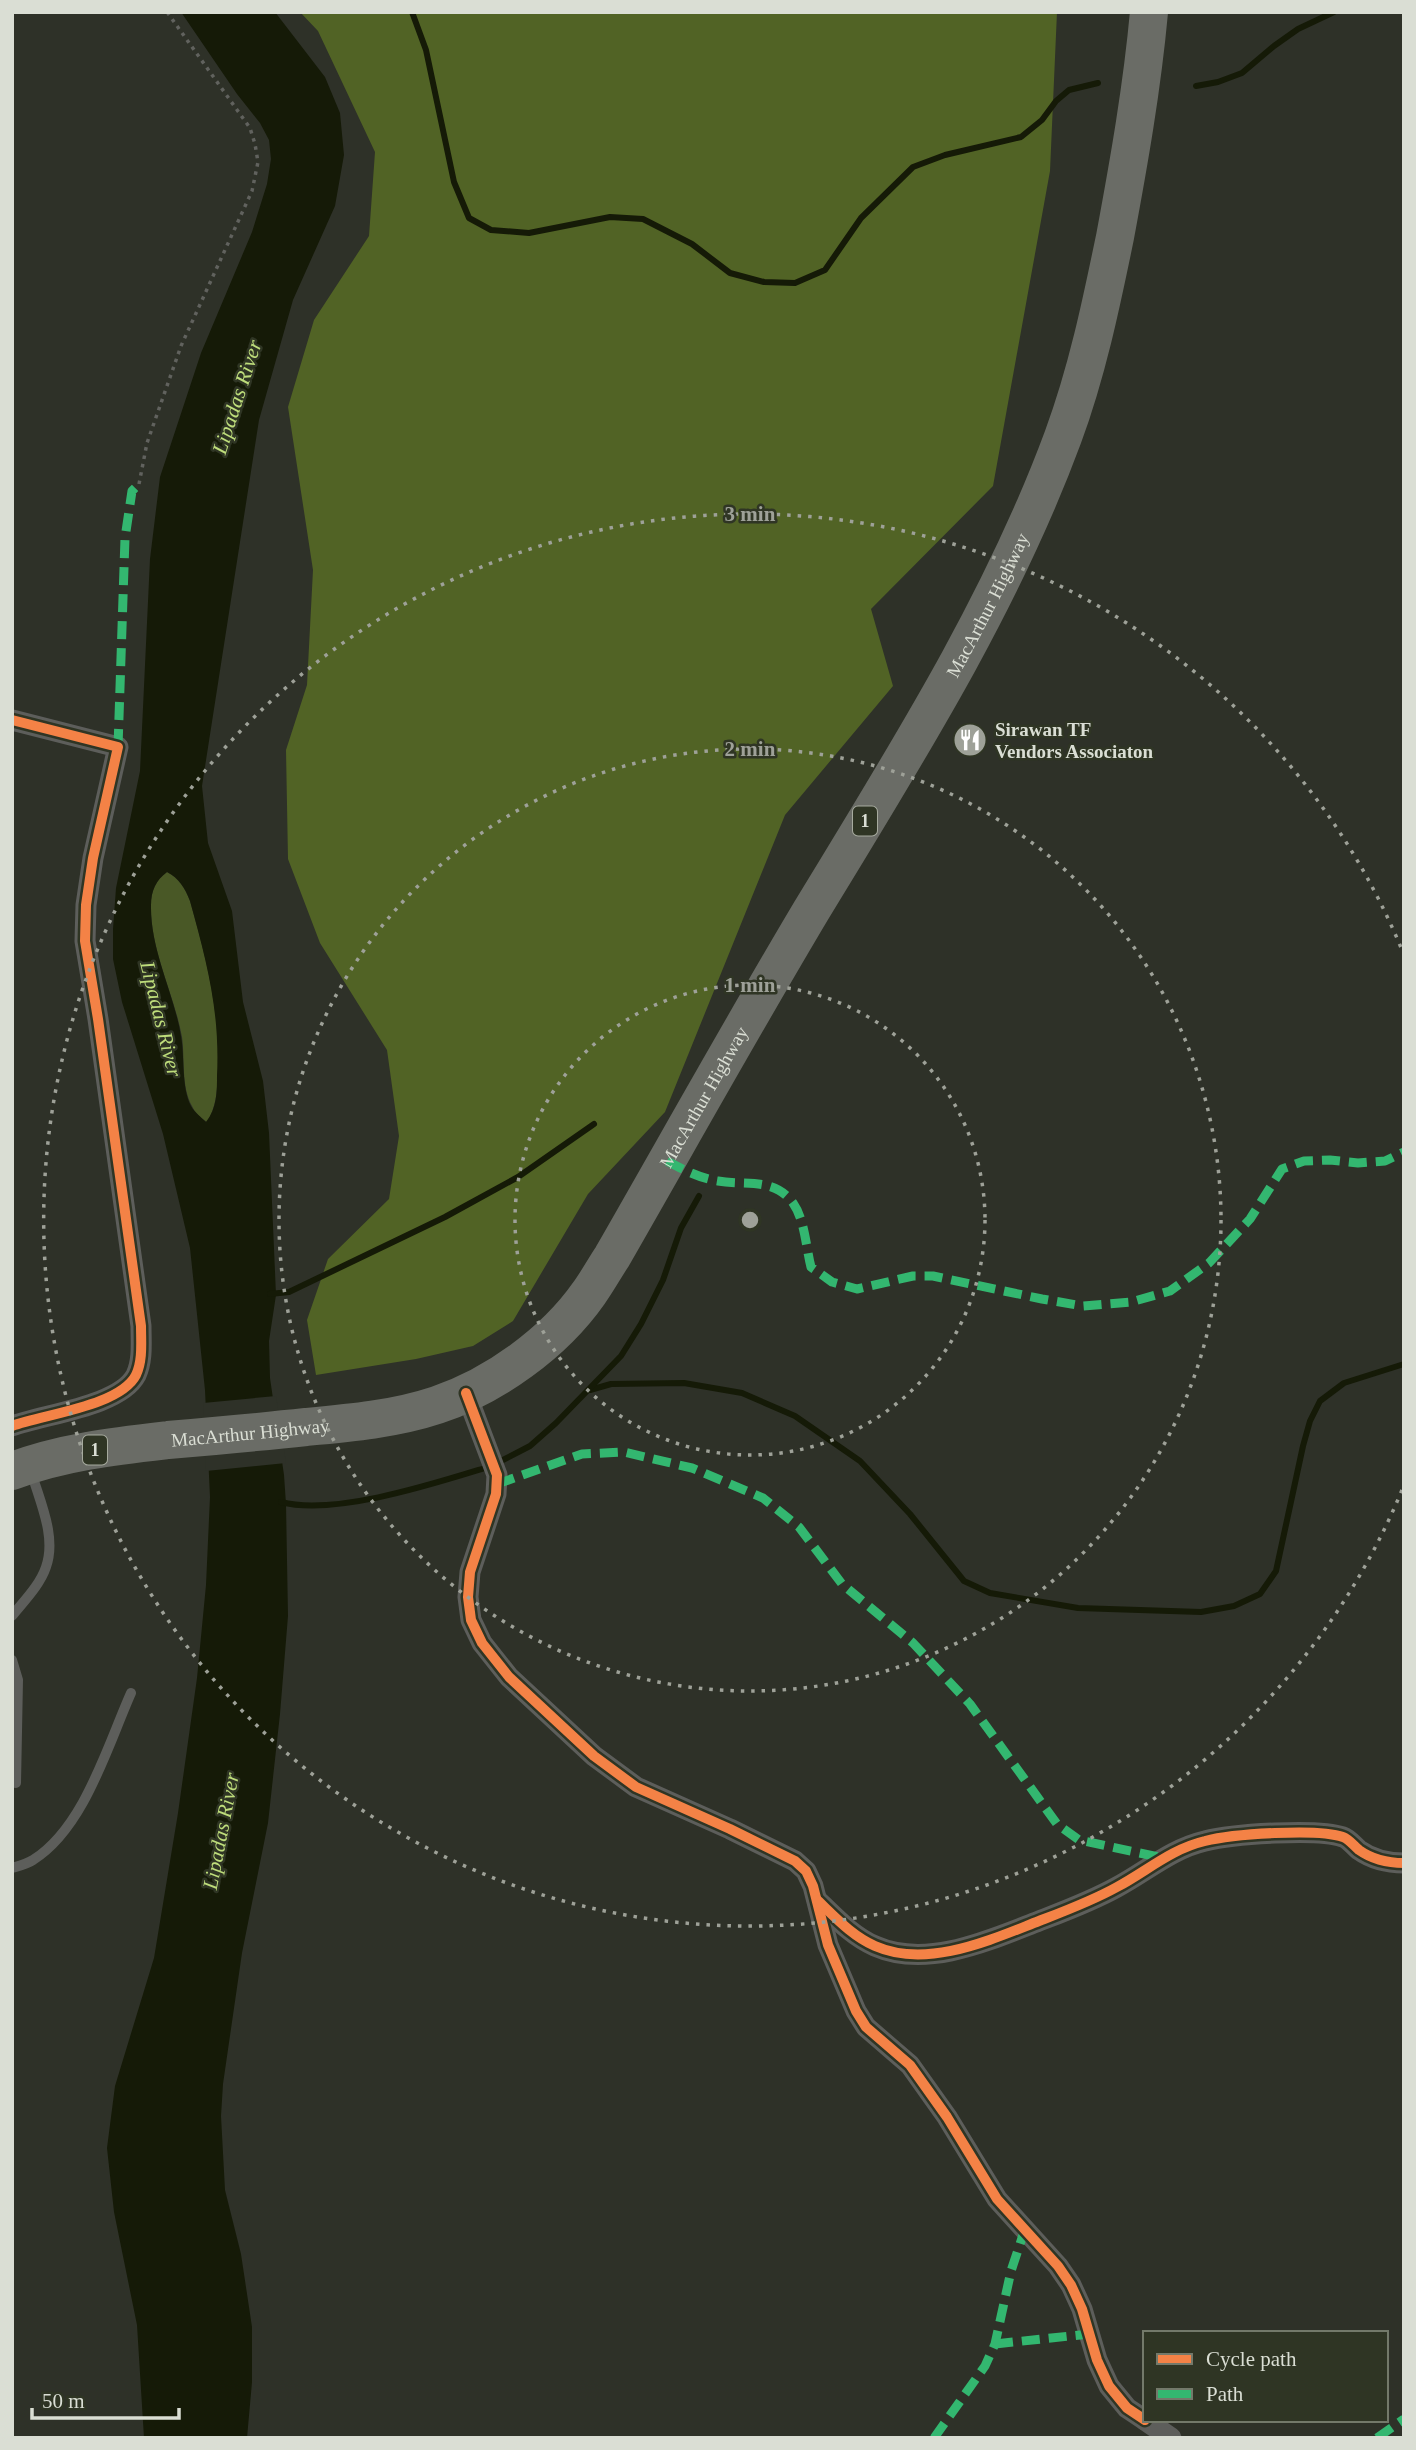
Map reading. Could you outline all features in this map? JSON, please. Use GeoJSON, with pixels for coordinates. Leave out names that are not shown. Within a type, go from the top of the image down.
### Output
{"type":"FeatureCollection","features":[{"type":"Feature","properties":{"kind":"highway","name":"MacArthur Highway"},"geometry":{"type":"LineString","coordinates":[[21,1468],[123,1445],[310,1427],[395,1416],[436,1405],[466,1393],[525,1358],[556,1330],[588,1295],[792,943],[907,752],[996,590],[1044,485],[1064,435],[1092,347],[1132,146],[1149,12]]}},
{"type":"Feature","properties":{"kind":"street"},"geometry":{"type":"LineString","coordinates":[[12,720],[117,747],[93,858],[86,905],[85,942],[141,1326],[137,1373],[127,1388],[112,1397],[12,1426]]}},
{"type":"Feature","properties":{"kind":"street"},"geometry":{"type":"LineString","coordinates":[[466,1393],[497,1475],[496,1494],[470,1572],[468,1597],[471,1620],[482,1643],[509,1677],[594,1756],[636,1787],[795,1861],[806,1871],[817,1900],[828,1945],[856,2011],[866,2027],[910,2065],[947,2117],[997,2199],[1058,2266],[1072,2286],[1082,2309],[1097,2360],[1109,2386],[1127,2407],[1143,2419]]}},
{"type":"Feature","properties":{"kind":"street"},"geometry":{"type":"LineString","coordinates":[[817,1900],[854,1935],[877,1947],[911,1954],[947,1952],[992,1939],[1118,1887],[1181,1848],[1208,1840],[1288,1833],[1324,1833],[1345,1837],[1360,1851],[1384,1863],[1404,1863]]}},
{"type":"Feature","properties":{"kind":"street"},"geometry":{"type":"LineString","coordinates":[[1148,2422],[1171,2438]]}},
{"type":"Feature","properties":{"kind":"lane"},"geometry":{"type":"LineString","coordinates":[[12,1616],[46,1569],[51,1549],[21,1468]]}},
{"type":"Feature","properties":{"kind":"lane"},"geometry":{"type":"LineString","coordinates":[[12,1660],[18,1680],[16,1783]]}},
{"type":"Feature","properties":{"kind":"lane"},"geometry":{"type":"LineString","coordinates":[[12,1868],[32,1861],[61,1835],[86,1796],[131,1693]]}},
{"type":"Feature","properties":{"kind":"path"},"geometry":{"type":"LineString","coordinates":[[139,484],[147,443],[181,346],[252,191],[258,162],[250,128],[167,12]]}},
{"type":"Feature","properties":{"kind":"green space"},"geometry":{"type":"Polygon","coordinates":[[[300,12],[1057,12],[1050,171],[993,486],[871,609],[893,686],[785,815],[665,1112],[588,1194],[513,1321],[473,1346],[416,1359],[316,1375],[307,1320],[328,1259],[389,1199],[399,1136],[387,1050],[320,943],[288,859],[286,750],[307,685],[313,570],[288,407],[314,320],[369,236],[375,152],[318,31],[300,12]]]}},
{"type":"Feature","properties":{"kind":"green space"},"geometry":{"type":"Polygon","coordinates":[[[167,872],[181,884],[190,901],[214,1005],[218,1048],[217,1084],[215,1104],[207,1122],[195,1111],[189,1098],[182,1037],[154,938],[152,895],[157,882],[167,872]]]}},
{"type":"Feature","properties":{"kind":"water","name":"Lipadas River"},"geometry":{"type":"Polygon","coordinates":[[[181,12],[275,12],[325,77],[340,113],[344,155],[335,206],[293,300],[259,420],[202,786],[208,843],[232,911],[243,1002],[263,1081],[269,1133],[276,1295],[269,1341],[270,1378],[284,1475],[288,1616],[268,1823],[242,1953],[223,2084],[221,2116],[225,2190],[241,2254],[252,2327],[252,2382],[247,2438],[144,2438],[137,2325],[114,2212],[107,2148],[115,2086],[154,1958],[178,1813],[197,1678],[206,1585],[210,1497],[205,1390],[190,1248],[163,1134],[122,1002],[113,959],[113,929],[116,888],[140,771],[150,559],[160,477],[201,353],[252,232],[267,184],[271,159],[269,140],[260,123],[181,12]],[[167,872],[155,886],[151,900],[154,938],[178,1020],[188,1098],[206,1122],[214,1106],[216,1094],[214,1008],[207,966],[190,901],[181,884],[167,872]]]}},
{"type":"Feature","properties":{"kind":"pier"},"geometry":{"type":"Polygon","coordinates":[[[276,1396],[286,1463],[206,1471],[203,1403],[276,1396]]]}},
{"type":"Feature","properties":{"kind":"waterway"},"geometry":{"type":"LineString","coordinates":[[412,12],[426,50],[454,182],[469,218],[491,230],[529,233],[610,217],[643,219],[692,244],[730,273],[764,282],[795,283],[825,270],[861,218],[913,167],[945,155],[1021,137],[1042,120],[1056,101],[1069,90],[1098,83]]}},
{"type":"Feature","properties":{"kind":"waterway"},"geometry":{"type":"LineString","coordinates":[[1196,86],[1218,82],[1242,73],[1298,29],[1334,12]]}},
{"type":"Feature","properties":{"kind":"waterway"},"geometry":{"type":"LineString","coordinates":[[270,1294],[289,1292],[445,1217],[518,1177],[594,1124]]}},
{"type":"Feature","properties":{"kind":"waterway"},"geometry":{"type":"LineString","coordinates":[[501,1461],[530,1446],[621,1356],[663,1280],[681,1228],[699,1196]]}},
{"type":"Feature","properties":{"kind":"waterway"},"geometry":{"type":"LineString","coordinates":[[590,1390],[611,1384],[684,1383],[742,1393],[795,1416],[860,1461],[910,1514],[964,1581],[990,1593],[1078,1608],[1201,1612],[1234,1606],[1260,1594],[1276,1571],[1303,1446],[1310,1421],[1320,1401],[1344,1383],[1404,1364]]}},
{"type":"Feature","properties":{"kind":"waterway"},"geometry":{"type":"LineString","coordinates":[[281,1502],[303,1505],[355,1502],[485,1468]]}},
{"type":"Feature","properties":{"kind":"marked path"},"geometry":{"type":"LineString","coordinates":[[118,747],[125,538],[132,491],[139,484]]}},
{"type":"Feature","properties":{"kind":"marked path"},"geometry":{"type":"LineString","coordinates":[[667,1161],[704,1178],[759,1184],[777,1189],[797,1210],[811,1267],[832,1282],[857,1289],[913,1276],[933,1276],[1083,1306],[1131,1302],[1170,1291],[1209,1263],[1250,1219],[1282,1169],[1304,1161],[1385,1161],[1404,1152]]}},
{"type":"Feature","properties":{"kind":"marked path"},"geometry":{"type":"LineString","coordinates":[[497,1484],[582,1454],[624,1452],[692,1468],[763,1498],[799,1527],[842,1584],[913,1643],[970,1704],[1057,1824],[1079,1840],[1163,1858]]}},
{"type":"Feature","properties":{"kind":"marked path"},"geometry":{"type":"LineString","coordinates":[[934,2438],[985,2366],[995,2344],[1011,2271],[1025,2229]]}},
{"type":"Feature","properties":{"kind":"marked path"},"geometry":{"type":"LineString","coordinates":[[995,2344],[1089,2334]]}},
{"type":"Feature","properties":{"kind":"marked path"},"geometry":{"type":"LineString","coordinates":[[1377,2438],[1404,2419]]}},
{"type":"Feature","properties":{"kind":"cycle path"},"geometry":{"type":"LineString","coordinates":[[12,720],[118,747],[93,858],[86,905],[85,941],[141,1326],[140,1363],[136,1375],[127,1386],[98,1402],[12,1426]]}},
{"type":"Feature","properties":{"kind":"cycle path"},"geometry":{"type":"LineString","coordinates":[[466,1393],[497,1475],[496,1494],[470,1572],[468,1597],[471,1620],[482,1643],[509,1677],[594,1756],[636,1787],[795,1861],[806,1871],[813,1886],[828,1945],[856,2011],[866,2027],[910,2065],[947,2117],[997,2199],[1058,2266],[1082,2309],[1097,2360],[1109,2386],[1127,2408],[1143,2419]]}},
{"type":"Feature","properties":{"kind":"cycle path"},"geometry":{"type":"LineString","coordinates":[[817,1900],[851,1932],[875,1946],[895,1952],[937,1953],[979,1943],[1069,1910],[1108,1892],[1181,1849],[1218,1838],[1275,1833],[1331,1834],[1345,1838],[1375,1859],[1404,1863]]}},
{"type":"Feature","properties":{"kind":"place","name":"Sirawan TF Vendors Associaton"},"geometry":{"type":"Point","coordinates":[970,740]}}]}
